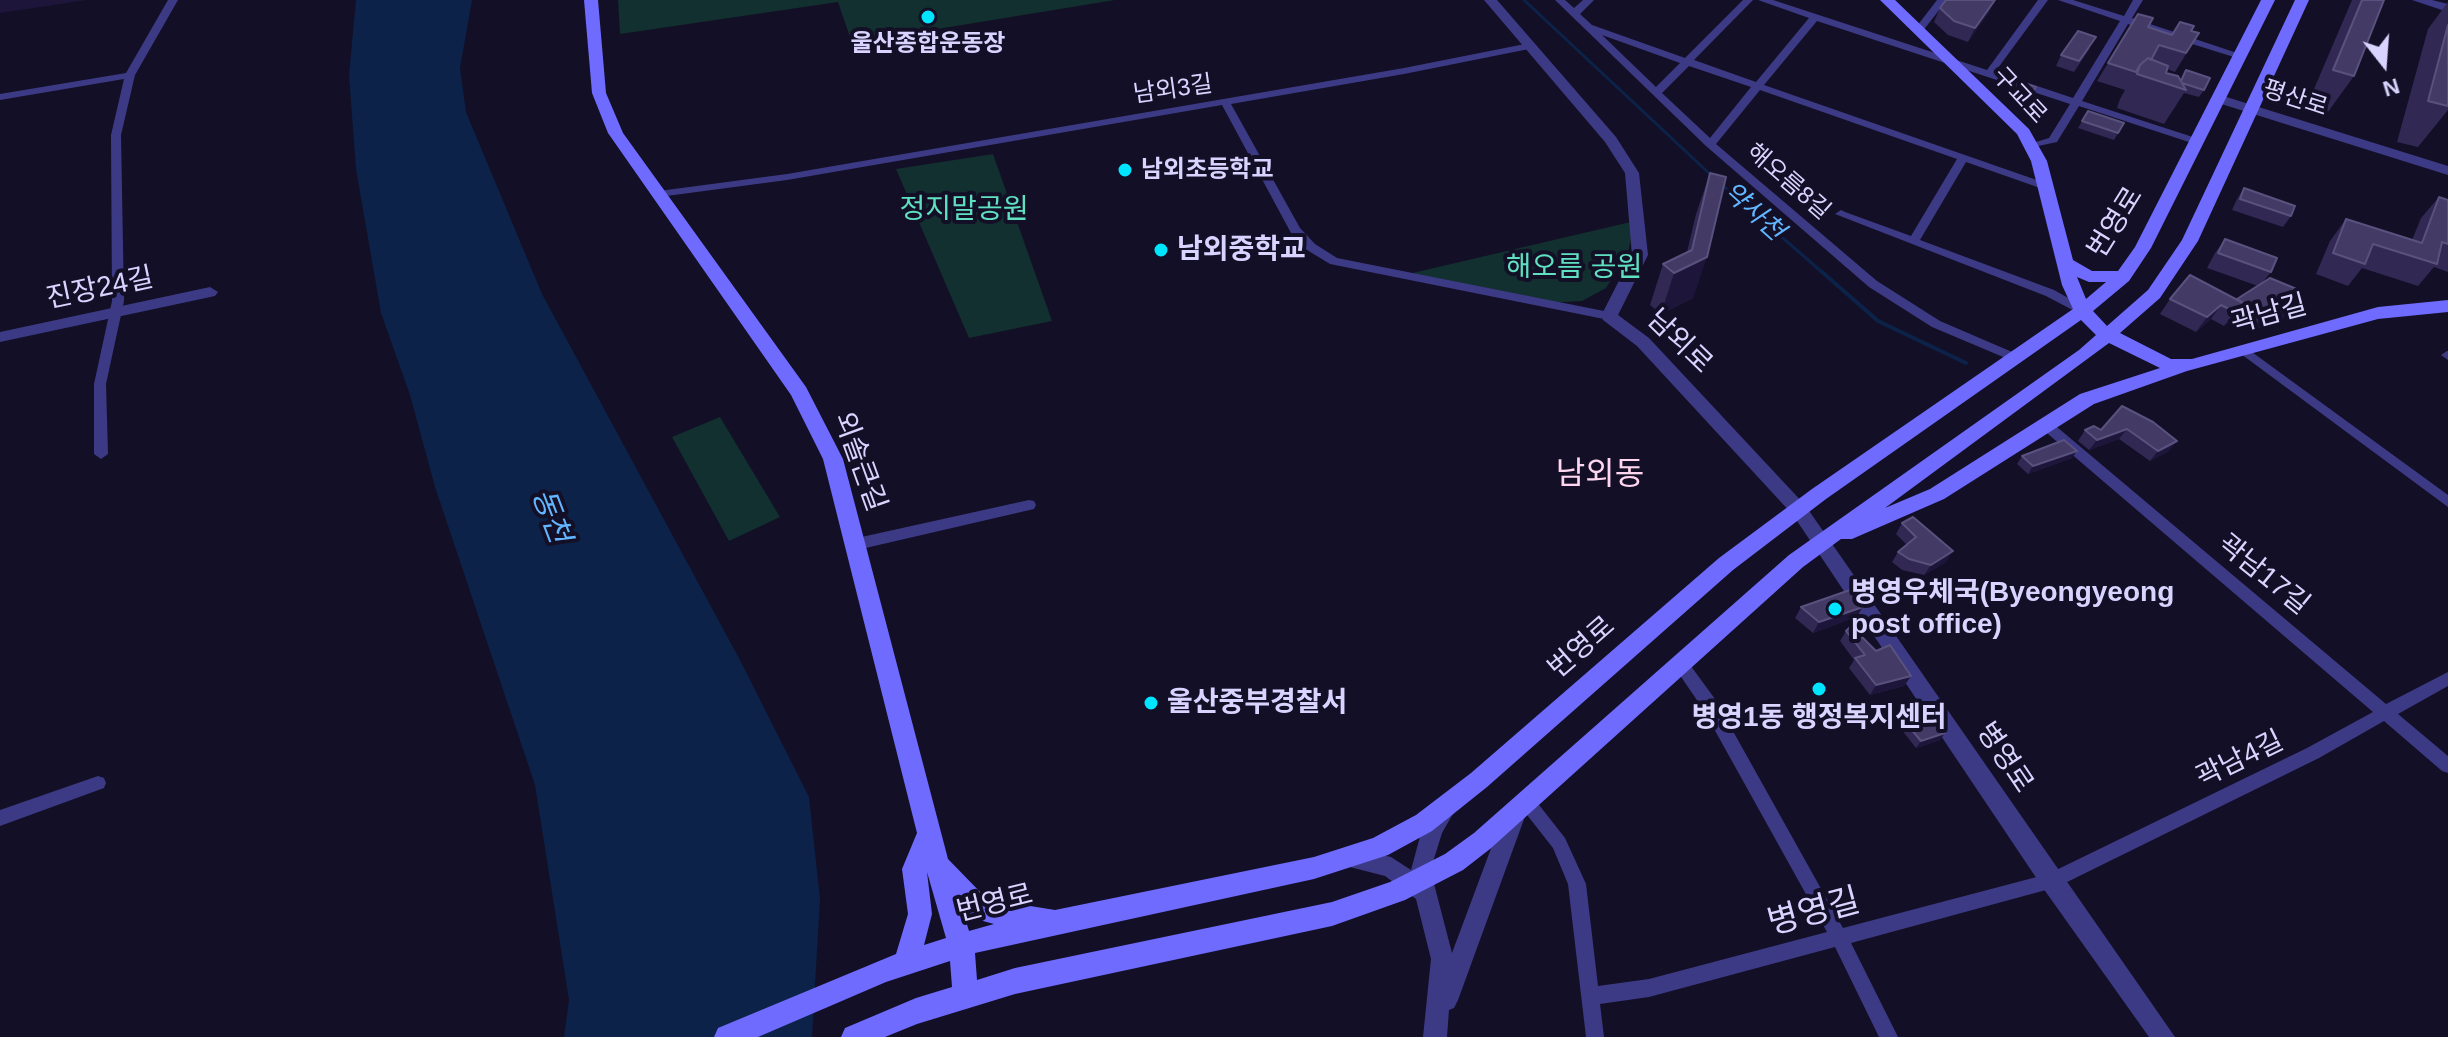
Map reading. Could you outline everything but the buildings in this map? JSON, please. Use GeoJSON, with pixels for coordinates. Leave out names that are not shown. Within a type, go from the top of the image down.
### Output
{"type":"FeatureCollection","features":[{"type":"Feature","properties":{"kind":"main road","name":"구교로"},"geometry":{"type":"LineString","coordinates":[[1887,0],[2004,111],[2033,146],[2082,311],[2110,336]]}},
{"type":"Feature","properties":{"kind":"main road","name":"번영로"},"geometry":{"type":"LineString","coordinates":[[727,1037],[909,962],[961,945],[1275,877],[1347,858],[1395,839],[1452,803],[1726,564],[2082,311],[2123,277],[2143,248],[2268,0]]}},
{"type":"Feature","properties":{"kind":"main road"},"geometry":{"type":"LineString","coordinates":[[854,1037],[966,994],[1332,914],[1418,882],[1482,841],[1680,663],[1822,541],[2110,336],[2154,294],[2179,261],[2302,0]]}},
{"type":"Feature","properties":{"kind":"main road","name":"외솔큰길"},"geometry":{"type":"LineString","coordinates":[[590,2],[599,93],[616,133],[799,392],[833,459],[937,865],[961,945],[966,994]]}},
{"type":"Feature","properties":{"kind":"main road"},"geometry":{"type":"LineString","coordinates":[[2066,263],[2089,276],[2123,277]]}},
{"type":"Feature","properties":{"kind":"main road","name":"곽남길"},"geometry":{"type":"LineString","coordinates":[[2110,336],[2159,362],[2192,365],[2395,309],[2448,306]]}},
{"type":"Feature","properties":{"kind":"main road"},"geometry":{"type":"LineString","coordinates":[[1822,541],[1897,514],[1937,494],[2046,425],[2109,390],[2192,365]]}},
{"type":"Feature","properties":{"kind":"main road"},"geometry":{"type":"LineString","coordinates":[[909,962],[920,914],[914,869],[929,833]]}},
{"type":"Feature","properties":{"kind":"main road"},"geometry":{"type":"LineString","coordinates":[[937,865],[981,910],[1062,921]]}},
{"type":"Feature","properties":{"kind":"street"},"geometry":{"type":"LineString","coordinates":[[101,454],[100,384],[117,313],[116,135],[130,75],[173,0]]}},
{"type":"Feature","properties":{"kind":"street","name":"남외로"},"geometry":{"type":"LineString","coordinates":[[1490,0],[1611,140],[1632,173],[1640,255],[1609,316],[1643,342],[1799,510]]}},
{"type":"Feature","properties":{"kind":"street","name":"해오름8길"},"geometry":{"type":"LineString","coordinates":[[1560,0],[1710,144],[1873,284],[1903,306],[2015,358]]}},
{"type":"Feature","properties":{"kind":"street"},"geometry":{"type":"LineString","coordinates":[[1574,14],[1589,0]]}},
{"type":"Feature","properties":{"kind":"street"},"geometry":{"type":"LineString","coordinates":[[1656,93],[1748,0]]}},
{"type":"Feature","properties":{"kind":"street"},"geometry":{"type":"LineString","coordinates":[[1763,0],[2198,142]]}},
{"type":"Feature","properties":{"kind":"street"},"geometry":{"type":"LineString","coordinates":[[1919,30],[1942,0]]}},
{"type":"Feature","properties":{"kind":"street"},"geometry":{"type":"LineString","coordinates":[[1990,72],[2043,0]]}},
{"type":"Feature","properties":{"kind":"street"},"geometry":{"type":"LineString","coordinates":[[2063,0],[2241,56]]}},
{"type":"Feature","properties":{"kind":"street"},"geometry":{"type":"LineString","coordinates":[[2033,146],[2053,140],[2138,0]]}},
{"type":"Feature","properties":{"kind":"street"},"geometry":{"type":"LineString","coordinates":[[2418,0],[2448,8]]}},
{"type":"Feature","properties":{"kind":"street"},"geometry":{"type":"LineString","coordinates":[[1710,144],[1755,85],[1815,17]]}},
{"type":"Feature","properties":{"kind":"street"},"geometry":{"type":"LineString","coordinates":[[1587,26],[2047,187]]}},
{"type":"Feature","properties":{"kind":"street"},"geometry":{"type":"LineString","coordinates":[[1225,102],[1530,46]]}},
{"type":"Feature","properties":{"kind":"street"},"geometry":{"type":"LineString","coordinates":[[0,97],[130,75]]}},
{"type":"Feature","properties":{"kind":"street","name":"평산로"},"geometry":{"type":"LineString","coordinates":[[2220,99],[2448,171]]}},
{"type":"Feature","properties":{"kind":"street","name":"남외3길"},"geometry":{"type":"LineString","coordinates":[[659,194],[787,177],[1225,102],[1295,230],[1311,247],[1334,261],[1609,316]]}},
{"type":"Feature","properties":{"kind":"street"},"geometry":{"type":"LineString","coordinates":[[1915,239],[1963,158]]}},
{"type":"Feature","properties":{"kind":"street"},"geometry":{"type":"LineString","coordinates":[[1841,214],[1915,239],[2050,293],[2082,311]]}},
{"type":"Feature","properties":{"kind":"street","name":"진장24길"},"geometry":{"type":"LineString","coordinates":[[0,337],[210,292]]}},
{"type":"Feature","properties":{"kind":"street"},"geometry":{"type":"LineString","coordinates":[[2245,351],[2448,502]]}},
{"type":"Feature","properties":{"kind":"street","name":"곽남17길"},"geometry":{"type":"LineString","coordinates":[[2046,425],[2448,766]]}},
{"type":"Feature","properties":{"kind":"street"},"geometry":{"type":"LineString","coordinates":[[857,544],[1029,505]]}},
{"type":"Feature","properties":{"kind":"street","name":"병영로"},"geometry":{"type":"LineString","coordinates":[[1799,510],[2051,881],[2163,1037]]}},
{"type":"Feature","properties":{"kind":"street"},"geometry":{"type":"LineString","coordinates":[[1680,663],[1709,704],[1839,937],[1889,1037]]}},
{"type":"Feature","properties":{"kind":"street","name":"곽남4길"},"geometry":{"type":"LineString","coordinates":[[2051,881],[2300,760],[2448,678]]}},
{"type":"Feature","properties":{"kind":"street"},"geometry":{"type":"LineString","coordinates":[[0,818],[98,783]]}},
{"type":"Feature","properties":{"kind":"street"},"geometry":{"type":"LineString","coordinates":[[1436,1029],[1442,959],[1431,909],[1418,882],[1425,845],[1439,817],[1452,803]]}},
{"type":"Feature","properties":{"kind":"street"},"geometry":{"type":"LineString","coordinates":[[1436,1029],[1521,806],[1559,843],[1577,884],[1595,1037]]}},
{"type":"Feature","properties":{"kind":"street"},"geometry":{"type":"LineString","coordinates":[[1347,858],[1379,862],[1418,882]]}},
{"type":"Feature","properties":{"kind":"street","name":"병영길"},"geometry":{"type":"LineString","coordinates":[[1591,996],[1649,988],[2051,881]]}},
{"type":"Feature","properties":{"kind":"green space","name":"울산종합운동장"},"geometry":{"type":"Polygon","coordinates":[[[618,0],[1115,0],[852,43],[838,2],[620,34],[618,0]]]}},
{"type":"Feature","properties":{"kind":"green space","name":"정지말공원"},"geometry":{"type":"Polygon","coordinates":[[[993,154],[1052,321],[969,338],[896,169],[993,154]]]}},
{"type":"Feature","properties":{"kind":"green space","name":"해오름 공원"},"geometry":{"type":"Polygon","coordinates":[[[1635,221],[1628,252],[1606,288],[1582,301],[1546,303],[1404,275],[1635,221]]]}},
{"type":"Feature","properties":{"kind":"green space"},"geometry":{"type":"Polygon","coordinates":[[[720,417],[780,517],[729,541],[672,437],[720,417]]]}},
{"type":"Feature","properties":{"kind":"water","name":"동천"},"geometry":{"type":"Polygon","coordinates":[[[356,0],[472,0],[460,68],[466,112],[542,294],[741,662],[809,797],[820,899],[812,1037],[564,1037],[569,1000],[535,785],[435,487],[410,395],[381,313],[356,169],[349,75],[356,0]]]}},
{"type":"Feature","properties":{"kind":"waterway","name":"약사천"},"geometry":{"type":"LineString","coordinates":[[1524,0],[1712,176]]}},
{"type":"Feature","properties":{"kind":"waterway","name":"약사천"},"geometry":{"type":"LineString","coordinates":[[1721,184],[1823,273]]}},
{"type":"Feature","properties":{"kind":"waterway","name":"약사천"},"geometry":{"type":"LineString","coordinates":[[1821,271],[1878,321],[1966,363]]}},
{"type":"Feature","properties":{"kind":"place","name":"울산종합운동장"},"geometry":{"type":"Point","coordinates":[928,17]}},
{"type":"Feature","properties":{"kind":"place","name":"남외초등학교"},"geometry":{"type":"Point","coordinates":[1125,170]}},
{"type":"Feature","properties":{"kind":"place","name":"남외중학교"},"geometry":{"type":"Point","coordinates":[1161,250]}},
{"type":"Feature","properties":{"kind":"place","name":"병영우체국(Byeongyeong post office)"},"geometry":{"type":"Point","coordinates":[1835,609]}},
{"type":"Feature","properties":{"kind":"place","name":"병영1동 행정복지센터"},"geometry":{"type":"Point","coordinates":[1819,689]}},
{"type":"Feature","properties":{"kind":"place","name":"울산중부경찰서"},"geometry":{"type":"Point","coordinates":[1151,703]}},
{"type":"Feature","properties":{"kind":"district","name":"남외동"},"geometry":{"type":"Point","coordinates":[1600,475]}}]}
